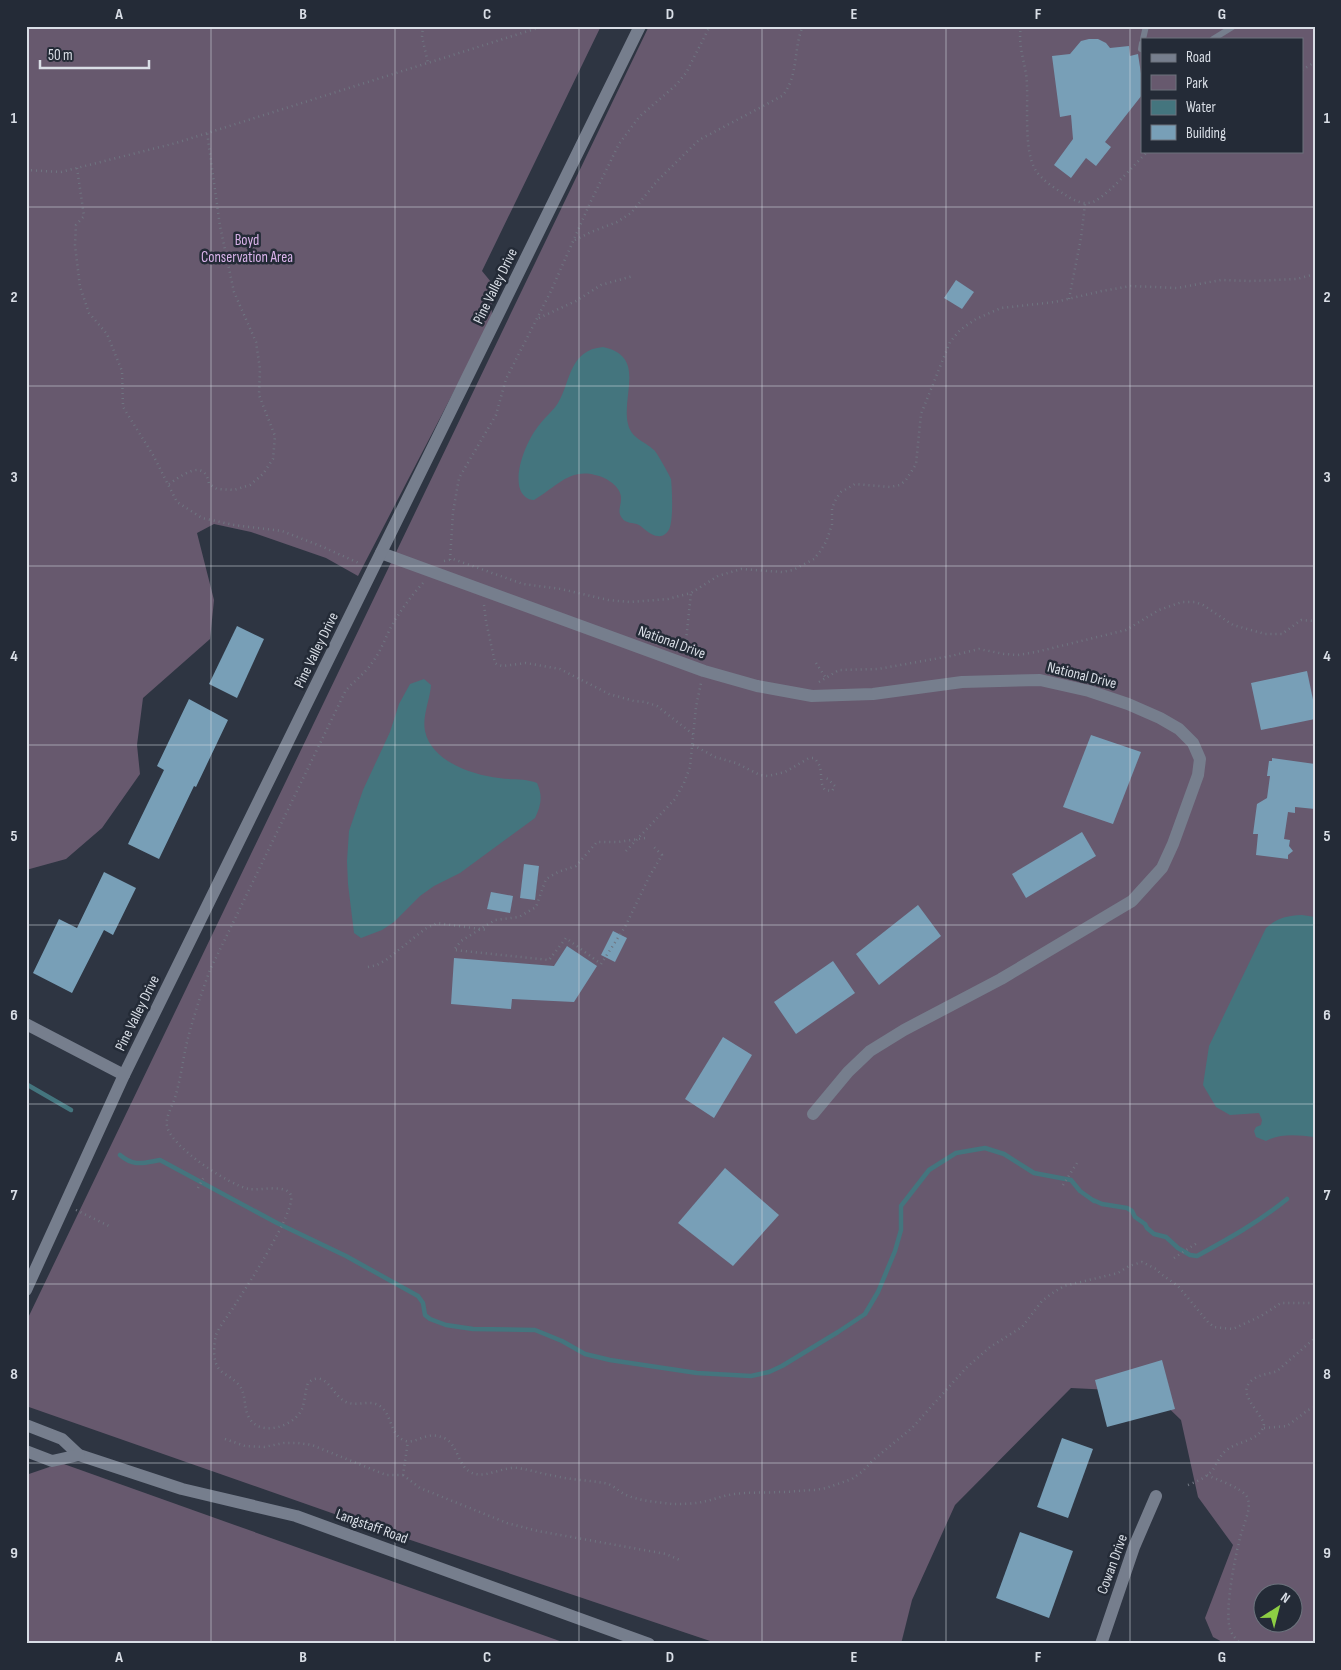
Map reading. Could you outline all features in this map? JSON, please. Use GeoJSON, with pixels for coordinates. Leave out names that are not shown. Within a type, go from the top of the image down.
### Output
{"type":"FeatureCollection","features":[{"type":"Feature","properties":{"kind":"street","name":"Pine Valley Drive"},"geometry":{"type":"LineString","coordinates":[[26,1290],[124,1075],[640,26]]}},
{"type":"Feature","properties":{"kind":"street","name":"National Drive"},"geometry":{"type":"LineString","coordinates":[[382,553],[704,671],[757,686],[812,696],[873,694],[962,682],[1040,680],[1089,691],[1128,704],[1160,718],[1179,729],[1193,743],[1200,759],[1198,775],[1176,836],[1162,868],[1132,902],[1001,979],[904,1030],[870,1051],[848,1072],[813,1114]]}},
{"type":"Feature","properties":{"kind":"street"},"geometry":{"type":"LineString","coordinates":[[26,1024],[124,1075]]}},
{"type":"Feature","properties":{"kind":"street","name":"Langstaff Road"},"geometry":{"type":"LineString","coordinates":[[26,1425],[62,1439],[79,1455],[182,1489],[296,1516],[649,1644]]}},
{"type":"Feature","properties":{"kind":"street"},"geometry":{"type":"LineString","coordinates":[[26,1451],[52,1461],[79,1455]]}},
{"type":"Feature","properties":{"kind":"street","name":"Cowan Drive"},"geometry":{"type":"LineString","coordinates":[[1102,1644],[1134,1548],[1156,1496]]}},
{"type":"Feature","properties":{"kind":"lane"},"geometry":{"type":"LineString","coordinates":[[1215,38],[1234,26]]}},
{"type":"Feature","properties":{"kind":"path"},"geometry":{"type":"LineString","coordinates":[[423,26],[422,37],[428,63]]}},
{"type":"Feature","properties":{"kind":"path"},"geometry":{"type":"LineString","coordinates":[[26,170],[62,172],[176,143],[544,26]]}},
{"type":"Feature","properties":{"kind":"path"},"geometry":{"type":"LineString","coordinates":[[450,560],[453,512],[459,478],[496,414],[506,380],[538,318],[590,203],[619,144],[639,117],[664,96],[686,73],[710,26]]}},
{"type":"Feature","properties":{"kind":"path"},"geometry":{"type":"LineString","coordinates":[[574,241],[617,222],[631,213],[658,180],[699,140],[782,96],[790,83],[797,44],[803,26]]}},
{"type":"Feature","properties":{"kind":"path"},"geometry":{"type":"LineString","coordinates":[[1021,26],[1019,36],[1020,48],[1027,77],[1027,121],[1032,162],[1035,171],[1068,197],[1085,204],[1095,201],[1104,194],[1147,152]]}},
{"type":"Feature","properties":{"kind":"path"},"geometry":{"type":"LineString","coordinates":[[1304,69],[1315,62]]}},
{"type":"Feature","properties":{"kind":"path"},"geometry":{"type":"LineString","coordinates":[[169,484],[195,469],[202,471],[208,478],[209,484],[217,489],[234,490],[250,485],[263,474],[273,459],[275,436],[259,395],[260,369],[256,342],[234,292],[220,226],[208,132]]}},
{"type":"Feature","properties":{"kind":"path"},"geometry":{"type":"LineString","coordinates":[[77,168],[84,216],[76,225],[75,245],[80,287],[89,313],[107,334],[122,371],[123,407],[169,484],[177,502],[202,518],[234,525],[282,531],[323,546],[373,570]]}},
{"type":"Feature","properties":{"kind":"path"},"geometry":{"type":"LineString","coordinates":[[1069,298],[1081,238],[1085,204]]}},
{"type":"Feature","properties":{"kind":"path"},"geometry":{"type":"LineString","coordinates":[[1315,274],[1297,279],[1251,281],[1230,279],[1166,288],[1132,286],[1055,302],[1001,308],[976,319],[956,334],[950,342],[921,414],[918,431],[918,454],[912,472],[900,485],[890,487],[855,484],[842,492],[832,508],[832,525],[826,542],[814,559],[793,570],[782,572],[741,569],[729,571],[710,580],[691,593],[657,600],[619,602],[573,591],[523,584],[450,560],[442,562],[410,597],[392,625],[370,666],[344,692],[210,970],[193,1018],[176,1096],[166,1125],[170,1134],[180,1146],[236,1185],[250,1189],[282,1189],[290,1193],[292,1198],[278,1232],[254,1275],[216,1335],[214,1344],[216,1362],[219,1369],[241,1388],[247,1415],[250,1420],[257,1427],[271,1428],[282,1426],[289,1422],[302,1410],[308,1383],[320,1378],[326,1380],[338,1396],[349,1403],[373,1403],[378,1405],[387,1413],[393,1431],[404,1440],[408,1441],[426,1435],[448,1440],[457,1451],[466,1468],[472,1473],[480,1475],[506,1468],[517,1468],[564,1478],[605,1483],[630,1496],[662,1502],[688,1504],[736,1494],[820,1489],[852,1478],[863,1471],[923,1417],[972,1363],[997,1341],[1022,1327],[1042,1301],[1064,1286],[1118,1273],[1129,1266],[1142,1262],[1152,1266],[1170,1279],[1188,1296],[1208,1322],[1214,1327],[1223,1329],[1233,1329],[1282,1303],[1315,1302]]}},
{"type":"Feature","properties":{"kind":"path"},"geometry":{"type":"LineString","coordinates":[[538,318],[576,301],[601,285],[633,276]]}},
{"type":"Feature","properties":{"kind":"path"},"geometry":{"type":"LineString","coordinates":[[685,656],[691,593]]}},
{"type":"Feature","properties":{"kind":"path"},"geometry":{"type":"LineString","coordinates":[[483,599],[495,663],[498,666],[526,663],[560,669],[609,694],[657,706],[694,735]]}},
{"type":"Feature","properties":{"kind":"path"},"geometry":{"type":"LineString","coordinates":[[814,686],[839,670],[884,668],[951,656],[979,648],[1018,655],[1036,652],[1126,630],[1159,610],[1182,602],[1195,602],[1203,605],[1233,625],[1265,634],[1282,634],[1301,620],[1315,621]]}},
{"type":"Feature","properties":{"kind":"path"},"geometry":{"type":"LineString","coordinates":[[816,663],[826,678]]}},
{"type":"Feature","properties":{"kind":"path"},"geometry":{"type":"LineString","coordinates":[[626,851],[675,799],[684,783],[690,767],[702,679]]}},
{"type":"Feature","properties":{"kind":"path"},"geometry":{"type":"LineString","coordinates":[[693,745],[715,757],[736,763],[760,775],[768,776],[785,772],[809,758],[814,758],[822,768],[823,788],[832,791],[835,786],[834,784],[823,777]]}},
{"type":"Feature","properties":{"kind":"path"},"geometry":{"type":"LineString","coordinates":[[645,838],[618,842],[597,842],[576,866],[558,872],[546,879],[536,907],[519,917],[495,920],[461,941],[454,950],[550,960],[566,938],[601,964],[625,927],[662,855],[652,845]]}},
{"type":"Feature","properties":{"kind":"path"},"geometry":{"type":"LineString","coordinates":[[368,967],[386,960],[425,929],[437,923],[487,930]]}},
{"type":"Feature","properties":{"kind":"path"},"geometry":{"type":"LineString","coordinates":[[1064,1185],[1077,1162]]}},
{"type":"Feature","properties":{"kind":"path"},"geometry":{"type":"LineString","coordinates":[[198,1188],[205,1175]]}},
{"type":"Feature","properties":{"kind":"path"},"geometry":{"type":"LineString","coordinates":[[76,1210],[111,1227]]}},
{"type":"Feature","properties":{"kind":"path"},"geometry":{"type":"LineString","coordinates":[[1174,1258],[1197,1242]]}},
{"type":"Feature","properties":{"kind":"path"},"geometry":{"type":"LineString","coordinates":[[1264,1428],[1263,1419],[1248,1398],[1247,1389],[1250,1382],[1255,1378],[1277,1371],[1315,1338]]}},
{"type":"Feature","properties":{"kind":"path"},"geometry":{"type":"LineString","coordinates":[[1188,1485],[1207,1475],[1228,1448],[1254,1437],[1264,1428],[1287,1426],[1315,1407]]}},
{"type":"Feature","properties":{"kind":"path"},"geometry":{"type":"LineString","coordinates":[[225,1439],[245,1446],[264,1447],[284,1443],[312,1445],[386,1475],[403,1475],[420,1488],[507,1523],[538,1531],[666,1554],[682,1561]]}},
{"type":"Feature","properties":{"kind":"path"},"geometry":{"type":"LineString","coordinates":[[403,1475],[408,1441]]}},
{"type":"Feature","properties":{"kind":"path"},"geometry":{"type":"LineString","coordinates":[[1207,1475],[1234,1487],[1244,1494],[1248,1502],[1249,1508],[1240,1540],[1228,1616],[1232,1635],[1242,1644]]}},
{"type":"Feature","properties":{"kind":"green space","name":"Boyd Conservation Area"},"geometry":{"type":"Polygon","coordinates":[[[26,26],[601,26],[482,271],[491,282],[492,318],[358,576],[326,558],[251,532],[214,524],[197,533],[214,600],[210,639],[143,698],[137,745],[140,774],[102,828],[66,859],[26,870],[26,26]]]}},
{"type":"Feature","properties":{"kind":"green space"},"geometry":{"type":"Polygon","coordinates":[[[649,26],[1315,26],[1315,1644],[1226,1644],[1213,1637],[1205,1618],[1233,1545],[1198,1497],[1181,1420],[1152,1392],[1071,1388],[955,1505],[912,1600],[901,1644],[719,1644],[363,1524],[26,1406],[26,1322],[649,26]]]}},
{"type":"Feature","properties":{"kind":"green space"},"geometry":{"type":"Polygon","coordinates":[[[61,1463],[568,1644],[26,1644],[26,1475],[61,1463]]]}},
{"type":"Feature","properties":{"kind":"water"},"geometry":{"type":"Polygon","coordinates":[[[603,347],[616,352],[624,359],[628,368],[627,413],[628,424],[632,433],[655,451],[671,479],[671,522],[668,531],[662,536],[653,535],[639,525],[624,520],[620,513],[621,495],[619,490],[608,480],[599,476],[577,474],[562,481],[534,500],[525,497],[520,489],[519,473],[523,455],[535,430],[558,403],[577,360],[592,349],[603,347]]]}},
{"type":"Feature","properties":{"kind":"water"},"geometry":{"type":"Polygon","coordinates":[[[424,679],[431,685],[424,725],[429,742],[435,751],[454,765],[477,774],[528,780],[537,783],[541,797],[540,805],[535,818],[460,873],[434,886],[420,896],[394,922],[382,930],[361,938],[354,933],[348,884],[349,831],[363,790],[390,732],[399,704],[410,684],[424,679]]]}},
{"type":"Feature","properties":{"kind":"water"},"geometry":{"type":"Polygon","coordinates":[[[1302,915],[1315,917],[1315,1137],[1296,1135],[1272,1138],[1266,1141],[1256,1137],[1254,1131],[1256,1127],[1261,1125],[1262,1120],[1259,1113],[1230,1115],[1216,1107],[1203,1085],[1209,1046],[1266,928],[1283,918],[1302,915]]]}},
{"type":"Feature","properties":{"kind":"building"},"geometry":{"type":"Polygon","coordinates":[[[1098,39],[1106,43],[1110,48],[1129,46],[1130,56],[1138,54],[1141,74],[1141,96],[1105,142],[1111,147],[1096,166],[1086,158],[1071,178],[1054,165],[1073,139],[1071,115],[1060,117],[1052,56],[1070,54],[1081,41],[1098,39]]]}},
{"type":"Feature","properties":{"kind":"building"},"geometry":{"type":"Polygon","coordinates":[[[956,280],[974,292],[962,309],[944,298],[956,280]]]}},
{"type":"Feature","properties":{"kind":"building"},"geometry":{"type":"Polygon","coordinates":[[[237,626],[264,639],[237,698],[209,684],[237,626]]]}},
{"type":"Feature","properties":{"kind":"building"},"geometry":{"type":"Polygon","coordinates":[[[1307,671],[1315,709],[1315,719],[1261,730],[1251,683],[1307,671]]]}},
{"type":"Feature","properties":{"kind":"building"},"geometry":{"type":"Polygon","coordinates":[[[189,699],[228,720],[159,859],[128,844],[164,770],[157,766],[189,699]]]}},
{"type":"Feature","properties":{"kind":"building"},"geometry":{"type":"Polygon","coordinates":[[[1091,735],[1141,752],[1113,824],[1063,807],[1091,735]]]}},
{"type":"Feature","properties":{"kind":"building"},"geometry":{"type":"Polygon","coordinates":[[[1272,758],[1315,764],[1315,809],[1295,807],[1295,813],[1288,812],[1284,839],[1290,840],[1289,846],[1293,851],[1288,855],[1288,859],[1256,855],[1258,834],[1253,834],[1257,804],[1267,798],[1270,776],[1267,776],[1269,761],[1272,761],[1272,758]]]}},
{"type":"Feature","properties":{"kind":"building"},"geometry":{"type":"Polygon","coordinates":[[[1082,832],[1096,856],[1026,898],[1012,874],[1082,832]]]}},
{"type":"Feature","properties":{"kind":"building"},"geometry":{"type":"Polygon","coordinates":[[[524,864],[539,866],[535,900],[520,898],[524,864]]]}},
{"type":"Feature","properties":{"kind":"building"},"geometry":{"type":"Polygon","coordinates":[[[104,872],[136,888],[113,935],[104,930],[72,993],[33,973],[59,919],[77,928],[104,872]]]}},
{"type":"Feature","properties":{"kind":"building"},"geometry":{"type":"Polygon","coordinates":[[[491,892],[513,896],[510,913],[487,909],[491,892]]]}},
{"type":"Feature","properties":{"kind":"building"},"geometry":{"type":"Polygon","coordinates":[[[918,905],[941,936],[879,985],[856,954],[918,905]]]}},
{"type":"Feature","properties":{"kind":"building"},"geometry":{"type":"Polygon","coordinates":[[[613,931],[627,938],[615,962],[601,955],[613,931]]]}},
{"type":"Feature","properties":{"kind":"building"},"geometry":{"type":"Polygon","coordinates":[[[567,946],[597,966],[574,1002],[512,999],[511,1009],[451,1004],[454,958],[554,966],[567,946]]]}},
{"type":"Feature","properties":{"kind":"building"},"geometry":{"type":"Polygon","coordinates":[[[833,961],[855,993],[796,1034],[774,1002],[833,961]]]}},
{"type":"Feature","properties":{"kind":"building"},"geometry":{"type":"Polygon","coordinates":[[[723,1037],[752,1055],[714,1118],[685,1099],[723,1037]]]}},
{"type":"Feature","properties":{"kind":"building"},"geometry":{"type":"Polygon","coordinates":[[[725,1168],[779,1215],[733,1266],[678,1223],[725,1168]]]}},
{"type":"Feature","properties":{"kind":"building"},"geometry":{"type":"Polygon","coordinates":[[[1162,1360],[1175,1409],[1107,1427],[1095,1380],[1162,1360]]]}},
{"type":"Feature","properties":{"kind":"building"},"geometry":{"type":"Polygon","coordinates":[[[1062,1438],[1093,1449],[1068,1518],[1037,1507],[1062,1438]]]}},
{"type":"Feature","properties":{"kind":"building"},"geometry":{"type":"Polygon","coordinates":[[[1020,1532],[1073,1551],[1049,1618],[996,1598],[1020,1532]]]}},
{"type":"Feature","properties":{"kind":"waterway"},"geometry":{"type":"LineString","coordinates":[[26,1084],[71,1110]]}},
{"type":"Feature","properties":{"kind":"waterway"},"geometry":{"type":"LineString","coordinates":[[120,1155],[134,1163],[160,1160],[277,1223],[346,1256],[418,1296],[423,1303],[425,1315],[446,1325],[473,1329],[535,1330],[562,1341],[585,1354],[610,1360],[697,1373],[751,1376],[769,1372],[782,1366],[865,1314],[878,1292],[895,1251],[901,1230],[901,1206],[929,1170],[956,1153],[985,1148],[1004,1154],[1034,1173],[1071,1180],[1080,1191],[1094,1201],[1127,1208],[1154,1234],[1166,1237],[1178,1248],[1190,1255],[1197,1256],[1232,1237],[1287,1199]]}}]}
